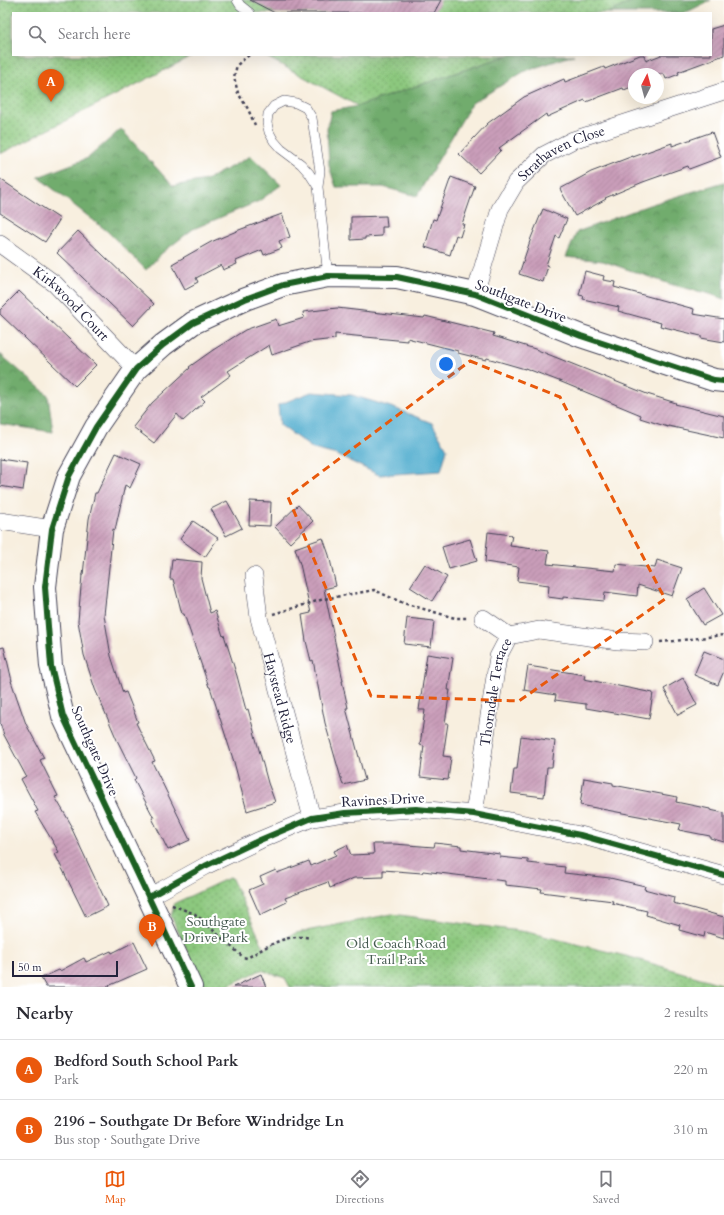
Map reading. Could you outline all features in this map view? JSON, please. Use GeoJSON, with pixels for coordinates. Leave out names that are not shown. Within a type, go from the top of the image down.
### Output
{"type":"FeatureCollection","features":[{"type":"Feature","properties":{"kind":"street","name":"Strathaven Close"},"geometry":{"type":"LineString","coordinates":[[475,294],[500,209],[516,182],[544,155],[573,140],[724,91]]}},
{"type":"Feature","properties":{"kind":"street","name":"Kirkwood Court"},"geometry":{"type":"LineString","coordinates":[[0,244],[54,284],[136,369]]}},
{"type":"Feature","properties":{"kind":"street","name":"Southgate Drive"},"geometry":{"type":"LineString","coordinates":[[191,987],[64,716],[51,666],[45,587],[52,528],[69,476],[96,427],[136,369],[162,345],[193,323],[244,299],[283,285],[328,276],[397,277],[475,294],[581,336],[714,380],[724,381]]}},
{"type":"Feature","properties":{"kind":"street"},"geometry":{"type":"LineString","coordinates":[[0,521],[52,528]]}},
{"type":"Feature","properties":{"kind":"street","name":"Haystead Ridge"},"geometry":{"type":"LineString","coordinates":[[254,576],[259,618],[312,818]]}},
{"type":"Feature","properties":{"kind":"street"},"geometry":{"type":"LineString","coordinates":[[483,618],[509,636]]}},
{"type":"Feature","properties":{"kind":"street","name":"Thorndale Terrace"},"geometry":{"type":"LineString","coordinates":[[474,814],[498,657],[509,636],[539,630],[618,641],[645,642]]}},
{"type":"Feature","properties":{"kind":"street","name":"Ravines Drive"},"geometry":{"type":"LineString","coordinates":[[149,897],[205,866],[260,840],[312,818],[346,813],[416,809],[474,814],[580,835],[724,875]]}},
{"type":"Feature","properties":{"kind":"lane"},"geometry":{"type":"LineString","coordinates":[[237,0],[240,5],[249,12]]}},
{"type":"Feature","properties":{"kind":"lane"},"geometry":{"type":"LineString","coordinates":[[318,187],[301,164],[282,149],[274,141],[269,132],[267,123],[268,114],[274,106],[284,102],[296,103],[306,108],[312,118],[320,171],[318,187],[328,276]]}},
{"type":"Feature","properties":{"kind":"path"},"geometry":{"type":"LineString","coordinates":[[248,56],[237,65],[234,77],[238,93],[248,109],[255,126]]}},
{"type":"Feature","properties":{"kind":"path"},"geometry":{"type":"LineString","coordinates":[[259,618],[324,599],[374,590],[403,603],[455,618],[483,618]]}},
{"type":"Feature","properties":{"kind":"path"},"geometry":{"type":"LineString","coordinates":[[645,642],[674,641],[724,635]]}},
{"type":"Feature","properties":{"kind":"path"},"geometry":{"type":"LineString","coordinates":[[149,897],[195,914],[243,957],[247,958],[286,938],[302,936],[311,938]]}},
{"type":"Feature","properties":{"kind":"highlighted area"},"geometry":{"type":"Polygon","coordinates":[[[470,361],[560,397],[665,599],[519,701],[371,696],[288,497],[470,361]]]}},
{"type":"Feature","properties":{"kind":"green space"},"geometry":{"type":"Polygon","coordinates":[[[0,0],[635,0],[610,12],[12,12],[12,56],[192,56],[0,154],[0,0]]]}},
{"type":"Feature","properties":{"kind":"green space"},"geometry":{"type":"Polygon","coordinates":[[[635,0],[711,0],[687,12],[610,12],[635,0]]]}},
{"type":"Feature","properties":{"kind":"green space"},"geometry":{"type":"Polygon","coordinates":[[[265,56],[505,56],[358,106],[265,56]]]}},
{"type":"Feature","properties":{"kind":"green space"},"geometry":{"type":"Polygon","coordinates":[[[505,56],[571,56],[525,71],[472,103],[417,196],[383,187],[336,187],[329,166],[327,129],[331,111],[358,106],[505,56]]]}},
{"type":"Feature","properties":{"kind":"green space"},"geometry":{"type":"Polygon","coordinates":[[[121,129],[173,186],[206,180],[251,156],[281,185],[259,201],[193,229],[162,253],[146,270],[107,231],[38,177],[88,158],[121,129]]]}},
{"type":"Feature","properties":{"kind":"green space"},"geometry":{"type":"Polygon","coordinates":[[[724,182],[724,299],[673,285],[603,261],[566,257],[577,232],[649,205],[724,182]]]}},
{"type":"Feature","properties":{"kind":"green space"},"geometry":{"type":"Polygon","coordinates":[[[0,354],[48,395],[53,432],[0,424],[0,354]]]}},
{"type":"Feature","properties":{"kind":"green space","name":"Old Coach Road Trail Park"},"geometry":{"type":"Polygon","coordinates":[[[231,877],[264,948],[296,933],[392,914],[527,932],[630,957],[724,985],[724,987],[290,987],[285,978],[261,970],[225,987],[203,987],[171,916],[175,903],[231,877]]]}},
{"type":"Feature","properties":{"kind":"water"},"geometry":{"type":"Polygon","coordinates":[[[311,392],[352,395],[394,408],[432,423],[447,449],[441,471],[379,475],[337,455],[313,449],[280,425],[278,405],[311,392]]]}},
{"type":"Feature","properties":{"kind":"building"},"geometry":{"type":"Polygon","coordinates":[[[250,0],[441,0],[435,12],[273,12],[250,0]]]}},
{"type":"Feature","properties":{"kind":"building"},"geometry":{"type":"Polygon","coordinates":[[[724,25],[724,55],[678,72],[679,74],[666,79],[664,68],[628,68],[628,88],[624,90],[623,88],[586,102],[585,100],[547,117],[546,114],[499,148],[501,150],[479,173],[459,154],[488,123],[524,97],[564,79],[565,82],[604,67],[605,69],[638,56],[644,56],[646,61],[658,56],[712,56],[712,29],[724,25]]]}},
{"type":"Feature","properties":{"kind":"building"},"geometry":{"type":"Polygon","coordinates":[[[712,132],[721,157],[689,169],[688,166],[643,182],[605,198],[606,199],[575,216],[560,189],[591,172],[633,156],[672,143],[672,146],[712,132]]]}},
{"type":"Feature","properties":{"kind":"building"},"geometry":{"type":"Polygon","coordinates":[[[451,177],[475,186],[462,224],[464,224],[460,237],[456,235],[450,255],[425,247],[433,219],[436,220],[451,177]]]}},
{"type":"Feature","properties":{"kind":"building"},"geometry":{"type":"Polygon","coordinates":[[[0,179],[60,219],[45,242],[0,213],[0,179]]]}},
{"type":"Feature","properties":{"kind":"building"},"geometry":{"type":"Polygon","coordinates":[[[543,209],[567,219],[559,238],[556,236],[546,265],[548,266],[543,282],[519,274],[531,238],[543,209]]]}},
{"type":"Feature","properties":{"kind":"building"},"geometry":{"type":"Polygon","coordinates":[[[282,214],[290,237],[279,241],[282,248],[264,255],[262,250],[236,261],[237,264],[223,270],[221,265],[196,278],[198,282],[185,289],[172,264],[211,242],[282,214]]]}},
{"type":"Feature","properties":{"kind":"building"},"geometry":{"type":"Polygon","coordinates":[[[386,216],[387,227],[382,227],[382,236],[351,240],[351,217],[386,216]]]}},
{"type":"Feature","properties":{"kind":"building"},"geometry":{"type":"Polygon","coordinates":[[[78,231],[154,304],[133,326],[57,253],[78,231]]]}},
{"type":"Feature","properties":{"kind":"building"},"geometry":{"type":"Polygon","coordinates":[[[585,271],[604,276],[603,280],[615,282],[614,287],[694,309],[693,314],[724,319],[724,342],[701,338],[701,336],[660,326],[661,323],[618,311],[619,307],[583,299],[584,296],[579,295],[585,271]]]}},
{"type":"Feature","properties":{"kind":"building"},"geometry":{"type":"Polygon","coordinates":[[[19,291],[96,365],[75,386],[0,314],[0,310],[19,291]]]}},
{"type":"Feature","properties":{"kind":"building"},"geometry":{"type":"Polygon","coordinates":[[[337,308],[424,318],[425,316],[494,333],[493,336],[535,349],[647,394],[676,403],[675,404],[724,416],[724,438],[668,427],[640,418],[641,415],[525,368],[487,358],[486,360],[458,353],[458,351],[407,338],[407,341],[335,334],[335,339],[309,342],[272,355],[269,345],[228,371],[231,375],[201,397],[205,401],[183,421],[177,414],[154,443],[133,427],[152,403],[190,368],[189,367],[245,330],[276,319],[278,326],[304,318],[303,312],[337,308]]]}},
{"type":"Feature","properties":{"kind":"building"},"geometry":{"type":"Polygon","coordinates":[[[116,453],[141,464],[130,488],[125,485],[115,530],[113,529],[104,615],[111,656],[123,693],[126,692],[138,722],[136,723],[155,761],[152,762],[190,840],[168,850],[152,818],[154,818],[134,780],[136,778],[117,740],[95,689],[84,655],[78,621],[89,519],[95,493],[97,493],[116,453]]]}},
{"type":"Feature","properties":{"kind":"building"},"geometry":{"type":"Polygon","coordinates":[[[0,459],[27,463],[23,490],[0,486],[0,459]]]}},
{"type":"Feature","properties":{"kind":"building"},"geometry":{"type":"Polygon","coordinates":[[[227,501],[242,528],[226,536],[211,509],[227,501]]]}},
{"type":"Feature","properties":{"kind":"building"},"geometry":{"type":"Polygon","coordinates":[[[250,501],[271,502],[270,526],[249,525],[250,501]]]}},
{"type":"Feature","properties":{"kind":"building"},"geometry":{"type":"Polygon","coordinates":[[[298,505],[313,521],[290,543],[275,527],[298,505]]]}},
{"type":"Feature","properties":{"kind":"building"},"geometry":{"type":"Polygon","coordinates":[[[193,521],[218,538],[205,557],[180,539],[193,521]]]}},
{"type":"Feature","properties":{"kind":"building"},"geometry":{"type":"Polygon","coordinates":[[[488,532],[512,535],[510,546],[549,551],[547,564],[615,571],[616,564],[655,568],[657,560],[682,568],[672,596],[638,585],[637,596],[605,592],[604,601],[548,597],[549,585],[517,581],[519,567],[485,562],[488,532]]]}},
{"type":"Feature","properties":{"kind":"building"},"geometry":{"type":"Polygon","coordinates":[[[323,538],[329,555],[336,586],[324,589],[348,708],[346,708],[365,780],[343,785],[325,723],[313,660],[311,661],[306,641],[302,615],[311,613],[295,548],[323,538]]]}},
{"type":"Feature","properties":{"kind":"building"},"geometry":{"type":"Polygon","coordinates":[[[470,539],[477,561],[449,569],[442,547],[470,539]]]}},
{"type":"Feature","properties":{"kind":"building"},"geometry":{"type":"Polygon","coordinates":[[[172,559],[202,562],[201,578],[210,613],[215,611],[223,636],[224,635],[246,710],[248,709],[268,783],[275,802],[247,811],[234,762],[210,687],[184,614],[182,614],[173,579],[170,579],[172,559]]]}},
{"type":"Feature","properties":{"kind":"building"},"geometry":{"type":"Polygon","coordinates":[[[425,564],[447,577],[432,601],[410,587],[425,564]]]}},
{"type":"Feature","properties":{"kind":"building"},"geometry":{"type":"Polygon","coordinates":[[[704,588],[721,615],[703,625],[687,599],[704,588]]]}},
{"type":"Feature","properties":{"kind":"building"},"geometry":{"type":"Polygon","coordinates":[[[407,618],[434,621],[431,647],[404,644],[407,618]]]}},
{"type":"Feature","properties":{"kind":"building"},"geometry":{"type":"Polygon","coordinates":[[[4,647],[11,681],[26,724],[44,758],[40,760],[58,796],[55,797],[72,826],[71,827],[108,906],[86,917],[55,854],[59,852],[35,812],[38,811],[21,779],[26,776],[4,735],[0,723],[0,648],[4,647]]]}},
{"type":"Feature","properties":{"kind":"building"},"geometry":{"type":"Polygon","coordinates":[[[704,651],[724,659],[724,671],[718,685],[694,675],[704,651]]]}},
{"type":"Feature","properties":{"kind":"building"},"geometry":{"type":"Polygon","coordinates":[[[427,654],[453,658],[448,690],[450,690],[445,723],[448,723],[443,756],[451,757],[448,780],[420,777],[424,746],[420,745],[425,710],[419,710],[427,654]]]}},
{"type":"Feature","properties":{"kind":"building"},"geometry":{"type":"Polygon","coordinates":[[[528,666],[585,675],[584,679],[653,693],[649,719],[586,708],[586,704],[555,700],[556,695],[524,690],[528,666]]]}},
{"type":"Feature","properties":{"kind":"building"},"geometry":{"type":"Polygon","coordinates":[[[683,678],[697,705],[678,715],[664,689],[683,678]]]}},
{"type":"Feature","properties":{"kind":"building"},"geometry":{"type":"Polygon","coordinates":[[[521,736],[555,741],[552,767],[547,767],[544,797],[511,793],[514,769],[517,769],[521,736]]]}},
{"type":"Feature","properties":{"kind":"building"},"geometry":{"type":"Polygon","coordinates":[[[584,778],[677,797],[676,802],[724,813],[724,842],[710,838],[710,836],[679,830],[681,824],[580,805],[584,778]]]}},
{"type":"Feature","properties":{"kind":"building"},"geometry":{"type":"Polygon","coordinates":[[[435,843],[461,846],[461,849],[500,854],[500,857],[528,860],[528,863],[565,867],[564,873],[610,878],[645,886],[644,889],[674,897],[673,903],[724,917],[724,938],[705,932],[704,937],[679,930],[680,925],[646,915],[647,911],[612,903],[613,901],[541,892],[542,889],[505,885],[505,881],[423,871],[422,873],[383,870],[383,877],[354,878],[330,888],[328,882],[285,898],[287,902],[260,915],[249,890],[263,884],[260,877],[276,870],[277,873],[309,861],[311,866],[336,855],[334,851],[347,845],[351,855],[374,854],[373,844],[434,847],[435,843]]]}},
{"type":"Feature","properties":{"kind":"building"},"geometry":{"type":"Polygon","coordinates":[[[134,942],[147,969],[106,987],[46,987],[41,978],[59,970],[60,971],[84,958],[86,962],[111,951],[112,953],[134,942]]]}},
{"type":"Feature","properties":{"kind":"building"},"geometry":{"type":"Polygon","coordinates":[[[261,974],[266,987],[233,987],[261,974]]]}},
{"type":"Feature","properties":{"kind":"cycle path"},"geometry":{"type":"LineString","coordinates":[[191,987],[63,716],[51,666],[45,587],[52,529],[69,476],[96,427],[136,369],[163,345],[193,323],[245,299],[283,285],[328,276],[397,277],[475,294],[581,336],[714,380],[724,381]]}},
{"type":"Feature","properties":{"kind":"cycle path"},"geometry":{"type":"LineString","coordinates":[[149,897],[205,866],[260,840],[312,818],[345,813],[416,809],[474,814],[580,835],[724,875]]}},
{"type":"Feature","properties":{"kind":"place","name":"Bedford South School Park"},"geometry":{"type":"Point","coordinates":[51,102]}},
{"type":"Feature","properties":{"kind":"place","name":"2196 - Southgate Dr Before Windridge Ln"},"geometry":{"type":"Point","coordinates":[152,947]}},
{"type":"Feature","properties":{"kind":"park label","name":"Southgate Drive Park"},"geometry":{"type":"Point","coordinates":[216,930]}}]}
